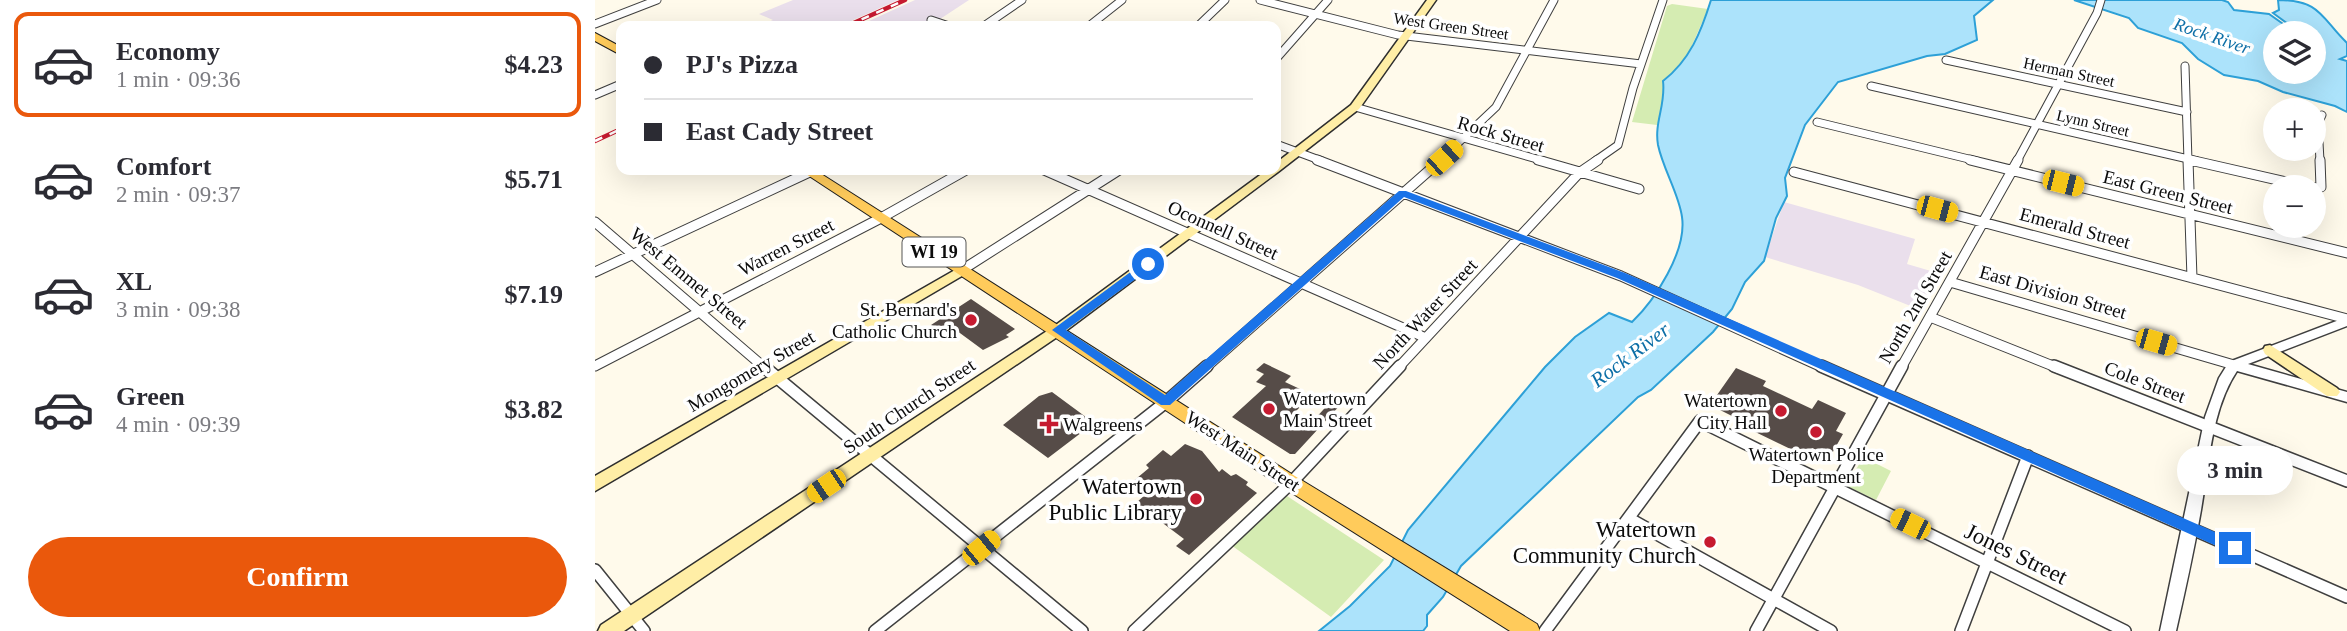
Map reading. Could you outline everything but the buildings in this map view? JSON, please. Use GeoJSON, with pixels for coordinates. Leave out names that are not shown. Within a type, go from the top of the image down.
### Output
{"type":"FeatureCollection","features":[{"type":"Feature","properties":{"kind":"main road","name":"South Church Street"},"geometry":{"type":"LineString","coordinates":[[1281,164],[1355,107],[1433,0]]}},
{"type":"Feature","properties":{"kind":"main road"},"geometry":{"type":"LineString","coordinates":[[595,36],[616,49]]}},
{"type":"Feature","properties":{"kind":"main road","name":"West Main Street"},"geometry":{"type":"LineString","coordinates":[[816,175],[1291,483],[1529,631]]}},
{"type":"Feature","properties":{"kind":"main road","name":"South Church Street"},"geometry":{"type":"LineString","coordinates":[[608,631],[1058,330],[1267,175]]}},
{"type":"Feature","properties":{"kind":"main road","name":"Mongomery Street"},"geometry":{"type":"LineString","coordinates":[[595,484],[962,270]]}},
{"type":"Feature","properties":{"kind":"main road"},"geometry":{"type":"LineString","coordinates":[[2270,350],[2339,395]]}},
{"type":"Feature","properties":{"kind":"street"},"geometry":{"type":"LineString","coordinates":[[595,24],[657,0]]}},
{"type":"Feature","properties":{"kind":"street"},"geometry":{"type":"LineString","coordinates":[[991,21],[1022,0]]}},
{"type":"Feature","properties":{"kind":"street"},"geometry":{"type":"LineString","coordinates":[[1095,21],[1122,0]]}},
{"type":"Feature","properties":{"kind":"street"},"geometry":{"type":"LineString","coordinates":[[1203,21],[1225,0]]}},
{"type":"Feature","properties":{"kind":"street","name":"West Green Street"},"geometry":{"type":"LineString","coordinates":[[1260,0],[1406,36],[1641,64]]}},
{"type":"Feature","properties":{"kind":"street"},"geometry":{"type":"LineString","coordinates":[[1281,53],[1328,0]]}},
{"type":"Feature","properties":{"kind":"street"},"geometry":{"type":"LineString","coordinates":[[876,631],[1166,402],[1464,139],[1496,107],[1554,0]]}},
{"type":"Feature","properties":{"kind":"street","name":"North Water Street"},"geometry":{"type":"LineString","coordinates":[[1134,631],[1291,483],[1579,173],[1618,145],[1663,0]]}},
{"type":"Feature","properties":{"kind":"street","name":"North 2nd Street"},"geometry":{"type":"LineString","coordinates":[[1756,631],[1833,486],[2013,170],[2099,10],[2101,0]]}},
{"type":"Feature","properties":{"kind":"street","name":"Herman Street"},"geometry":{"type":"LineString","coordinates":[[1946,60],[2187,112]]}},
{"type":"Feature","properties":{"kind":"street"},"geometry":{"type":"LineString","coordinates":[[2185,66],[2192,278]]}},
{"type":"Feature","properties":{"kind":"street","name":"Lynn Street"},"geometry":{"type":"LineString","coordinates":[[1871,86],[2263,176]]}},
{"type":"Feature","properties":{"kind":"street"},"geometry":{"type":"LineString","coordinates":[[595,97],[616,89]]}},
{"type":"Feature","properties":{"kind":"street","name":"Rock Street"},"geometry":{"type":"LineString","coordinates":[[1355,107],[1639,189]]}},
{"type":"Feature","properties":{"kind":"street","name":"East Green Street"},"geometry":{"type":"LineString","coordinates":[[1817,122],[2347,253]]}},
{"type":"Feature","properties":{"kind":"street"},"geometry":{"type":"LineString","coordinates":[[1281,146],[1650,290],[2347,597]]}},
{"type":"Feature","properties":{"kind":"street","name":"Emerald Street"},"geometry":{"type":"LineString","coordinates":[[1794,172],[2347,320]]}},
{"type":"Feature","properties":{"kind":"street"},"geometry":{"type":"LineString","coordinates":[[595,272],[802,175]]}},
{"type":"Feature","properties":{"kind":"street","name":"Warren Street"},"geometry":{"type":"LineString","coordinates":[[595,366],[881,218],[957,175]]}},
{"type":"Feature","properties":{"kind":"street","name":"Oconnell Street"},"geometry":{"type":"LineString","coordinates":[[1055,175],[1426,338]]}},
{"type":"Feature","properties":{"kind":"street"},"geometry":{"type":"LineString","coordinates":[[962,270],[1111,175]]}},
{"type":"Feature","properties":{"kind":"street","name":"West Emmet Street"},"geometry":{"type":"LineString","coordinates":[[595,222],[870,457],[1081,631]]}},
{"type":"Feature","properties":{"kind":"street","name":"East Division Street"},"geometry":{"type":"LineString","coordinates":[[1950,282],[2339,395]]}},
{"type":"Feature","properties":{"kind":"street","name":"Cole Street"},"geometry":{"type":"LineString","coordinates":[[1930,317],[2347,481]]}},
{"type":"Feature","properties":{"kind":"street"},"geometry":{"type":"LineString","coordinates":[[2168,631],[2210,426],[2223,380],[2234,365],[2347,320]]}},
{"type":"Feature","properties":{"kind":"street","name":"Jones Street"},"geometry":{"type":"LineString","coordinates":[[1630,519],[1700,421],[2125,631]]}},
{"type":"Feature","properties":{"kind":"street"},"geometry":{"type":"LineString","coordinates":[[1961,631],[1985,562],[2028,456]]}},
{"type":"Feature","properties":{"kind":"street"},"geometry":{"type":"LineString","coordinates":[[1545,631],[1630,519],[1831,631]]}},
{"type":"Feature","properties":{"kind":"street"},"geometry":{"type":"LineString","coordinates":[[595,570],[644,631]]}},
{"type":"Feature","properties":{"kind":"shaded area"},"geometry":{"type":"Polygon","coordinates":[[[793,0],[898,0],[851,21],[770,21],[773,20],[759,14],[793,0]]]}},
{"type":"Feature","properties":{"kind":"shaded area"},"geometry":{"type":"Polygon","coordinates":[[[915,0],[969,0],[937,21],[869,21],[915,0]]]}},
{"type":"Feature","properties":{"kind":"shaded area"},"geometry":{"type":"Polygon","coordinates":[[[1784,202],[1915,239],[1907,264],[1941,274],[1923,305],[1920,308],[1908,305],[1858,285],[1765,257],[1784,202]]]}},
{"type":"Feature","properties":{"kind":"green space"},"geometry":{"type":"Polygon","coordinates":[[[1672,4],[1708,9],[1657,125],[1632,122],[1667,6],[1672,4]]]}},
{"type":"Feature","properties":{"kind":"green space"},"geometry":{"type":"Polygon","coordinates":[[[1863,457],[1891,471],[1876,500],[1847,486],[1863,457]]]}},
{"type":"Feature","properties":{"kind":"green space"},"geometry":{"type":"Polygon","coordinates":[[[1284,494],[1384,560],[1331,617],[1231,545],[1284,494]]]}},
{"type":"Feature","properties":{"kind":"water","name":"Rock River"},"geometry":{"type":"Polygon","coordinates":[[[1711,0],[1993,0],[1974,16],[1977,40],[1945,54],[1927,56],[1838,82],[1805,125],[1785,178],[1787,196],[1776,218],[1764,261],[1745,282],[1732,309],[1713,332],[1651,390],[1638,397],[1461,566],[1443,597],[1427,615],[1427,626],[1423,631],[1319,631],[1350,606],[1390,566],[1408,530],[1545,367],[1575,337],[1609,313],[1632,322],[1659,288],[1680,245],[1682,230],[1680,208],[1658,145],[1663,81],[1680,64],[1693,45],[1711,0]]]}},
{"type":"Feature","properties":{"kind":"water","name":"Rock River"},"geometry":{"type":"Polygon","coordinates":[[[2074,0],[2222,0],[2228,2],[2234,10],[2269,14],[2279,21],[2263,21],[2263,83],[2224,75],[2198,59],[2182,43],[2138,28],[2129,18],[2074,0]]]}},
{"type":"Feature","properties":{"kind":"water"},"geometry":{"type":"Polygon","coordinates":[[[2278,0],[2303,3],[2312,7],[2319,12],[2347,43],[2347,56],[2340,59],[2347,61],[2347,112],[2326,104],[2326,98],[2305,98],[2265,84],[2326,84],[2326,21],[2284,21],[2273,13],[2279,10],[2278,0]]]}},
{"type":"Feature","properties":{"kind":"railway"},"geometry":{"type":"LineString","coordinates":[[858,21],[905,0]]}},
{"type":"Feature","properties":{"kind":"railway"},"geometry":{"type":"LineString","coordinates":[[595,141],[616,131]]}},
{"type":"Feature","properties":{"kind":"place","name":"St. Bernard's Catholic Church"},"geometry":{"type":"Point","coordinates":[971,320]}},
{"type":"Feature","properties":{"kind":"place","name":"Watertown Main Street"},"geometry":{"type":"Point","coordinates":[1269,409]}},
{"type":"Feature","properties":{"kind":"place","name":"Watertown City Hall"},"geometry":{"type":"Point","coordinates":[1781,411]}},
{"type":"Feature","properties":{"kind":"place","name":"Walgreens"},"geometry":{"type":"Point","coordinates":[1049,424]}},
{"type":"Feature","properties":{"kind":"place","name":"Watertown Police Department"},"geometry":{"type":"Point","coordinates":[1816,432]}},
{"type":"Feature","properties":{"kind":"place","name":"Watertown Public Library"},"geometry":{"type":"Point","coordinates":[1196,499]}},
{"type":"Feature","properties":{"kind":"place","name":"Watertown Community Church"},"geometry":{"type":"Point","coordinates":[1710,542]}},
{"type":"Feature","properties":{"kind":"route"},"geometry":{"type":"LineString","coordinates":[[1148,264],[1058,330],[1166,402],[1403,194],[1621,276],[2235,548]]}}]}
